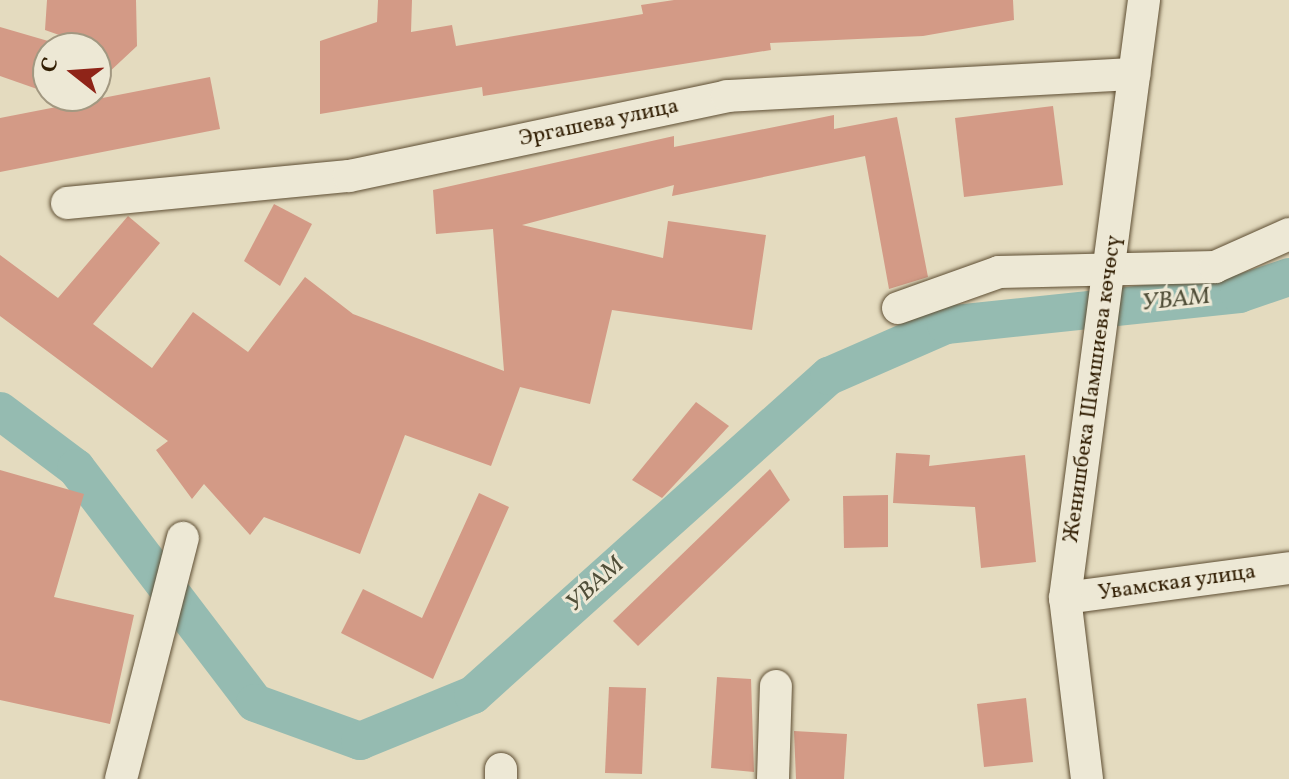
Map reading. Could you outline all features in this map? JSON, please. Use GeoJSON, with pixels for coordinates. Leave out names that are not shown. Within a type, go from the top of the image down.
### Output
{"type":"FeatureCollection","features":[{"type":"Feature","properties":{"kind":"street","name":"Женишбека Шамшиева көчөсү"},"geometry":{"type":"LineString","coordinates":[[1087,779],[1065,598],[1092,362],[1110,272],[1144,0]]}},
{"type":"Feature","properties":{"kind":"street","name":"Эргашева улица"},"geometry":{"type":"LineString","coordinates":[[67,203],[349,176],[727,96],[1134,74]]}},
{"type":"Feature","properties":{"kind":"street"},"geometry":{"type":"LineString","coordinates":[[898,308],[999,272],[1110,272],[1215,267],[1289,234]]}},
{"type":"Feature","properties":{"kind":"street"},"geometry":{"type":"LineString","coordinates":[[121,779],[159,616],[183,538]]}},
{"type":"Feature","properties":{"kind":"street","name":"Увамская улица"},"geometry":{"type":"LineString","coordinates":[[1065,598],[1289,568]]}},
{"type":"Feature","properties":{"kind":"street"},"geometry":{"type":"LineString","coordinates":[[773,779],[776,686]]}},
{"type":"Feature","properties":{"kind":"building"},"geometry":{"type":"Polygon","coordinates":[[[47,0],[136,0],[137,46],[112,69],[112,32],[45,30],[47,0]]]}},
{"type":"Feature","properties":{"kind":"building"},"geometry":{"type":"Polygon","coordinates":[[[378,0],[412,0],[411,32],[452,25],[456,46],[643,14],[641,5],[674,0],[1013,0],[1014,20],[923,36],[770,43],[771,50],[483,96],[482,87],[320,114],[320,41],[377,22],[378,0]]]}},
{"type":"Feature","properties":{"kind":"building"},"geometry":{"type":"Polygon","coordinates":[[[0,27],[32,36],[32,87],[0,76],[0,27]]]}},
{"type":"Feature","properties":{"kind":"building"},"geometry":{"type":"Polygon","coordinates":[[[210,77],[220,129],[0,172],[0,118],[32,112],[112,112],[112,96],[210,77]]]}},
{"type":"Feature","properties":{"kind":"building"},"geometry":{"type":"Polygon","coordinates":[[[1053,106],[1063,185],[964,197],[955,118],[1053,106]]]}},
{"type":"Feature","properties":{"kind":"building"},"geometry":{"type":"Polygon","coordinates":[[[834,115],[834,129],[897,117],[928,277],[889,289],[865,156],[672,196],[674,185],[522,225],[663,258],[668,221],[766,235],[752,330],[612,310],[590,404],[520,387],[491,466],[405,435],[360,554],[264,517],[250,535],[204,484],[192,499],[156,450],[168,441],[0,316],[0,255],[58,298],[128,216],[160,243],[93,324],[152,368],[193,312],[248,352],[305,277],[353,314],[504,371],[493,229],[436,234],[433,190],[674,136],[674,147],[834,115]]]}},
{"type":"Feature","properties":{"kind":"building"},"geometry":{"type":"Polygon","coordinates":[[[274,204],[312,224],[280,286],[244,261],[274,204]]]}},
{"type":"Feature","properties":{"kind":"building"},"geometry":{"type":"Polygon","coordinates":[[[696,402],[729,426],[662,498],[632,480],[696,402]]]}},
{"type":"Feature","properties":{"kind":"building"},"geometry":{"type":"Polygon","coordinates":[[[896,453],[930,455],[929,466],[1025,455],[1036,562],[981,568],[975,507],[893,503],[896,453]]]}},
{"type":"Feature","properties":{"kind":"building"},"geometry":{"type":"Polygon","coordinates":[[[770,469],[790,500],[638,646],[613,621],[770,469]]]}},
{"type":"Feature","properties":{"kind":"building"},"geometry":{"type":"Polygon","coordinates":[[[0,470],[84,494],[54,597],[134,615],[110,724],[0,700],[0,470]]]}},
{"type":"Feature","properties":{"kind":"building"},"geometry":{"type":"Polygon","coordinates":[[[479,493],[509,507],[433,679],[341,633],[363,589],[422,618],[479,493]]]}},
{"type":"Feature","properties":{"kind":"building"},"geometry":{"type":"Polygon","coordinates":[[[888,495],[888,547],[844,548],[843,496],[888,495]]]}},
{"type":"Feature","properties":{"kind":"building"},"geometry":{"type":"Polygon","coordinates":[[[717,677],[751,679],[754,772],[711,768],[717,677]]]}},
{"type":"Feature","properties":{"kind":"building"},"geometry":{"type":"Polygon","coordinates":[[[609,687],[646,688],[642,774],[605,773],[609,687]]]}},
{"type":"Feature","properties":{"kind":"building"},"geometry":{"type":"Polygon","coordinates":[[[1026,698],[1033,762],[984,767],[977,704],[1026,698]]]}},
{"type":"Feature","properties":{"kind":"building"},"geometry":{"type":"Polygon","coordinates":[[[794,731],[847,734],[844,779],[796,779],[794,731]]]}},
{"type":"Feature","properties":{"kind":"waterway","name":"УВАМ"},"geometry":{"type":"LineString","coordinates":[[0,411],[76,468],[255,703],[360,741],[473,695],[829,376],[946,325],[1239,294],[1289,277]]}}]}
